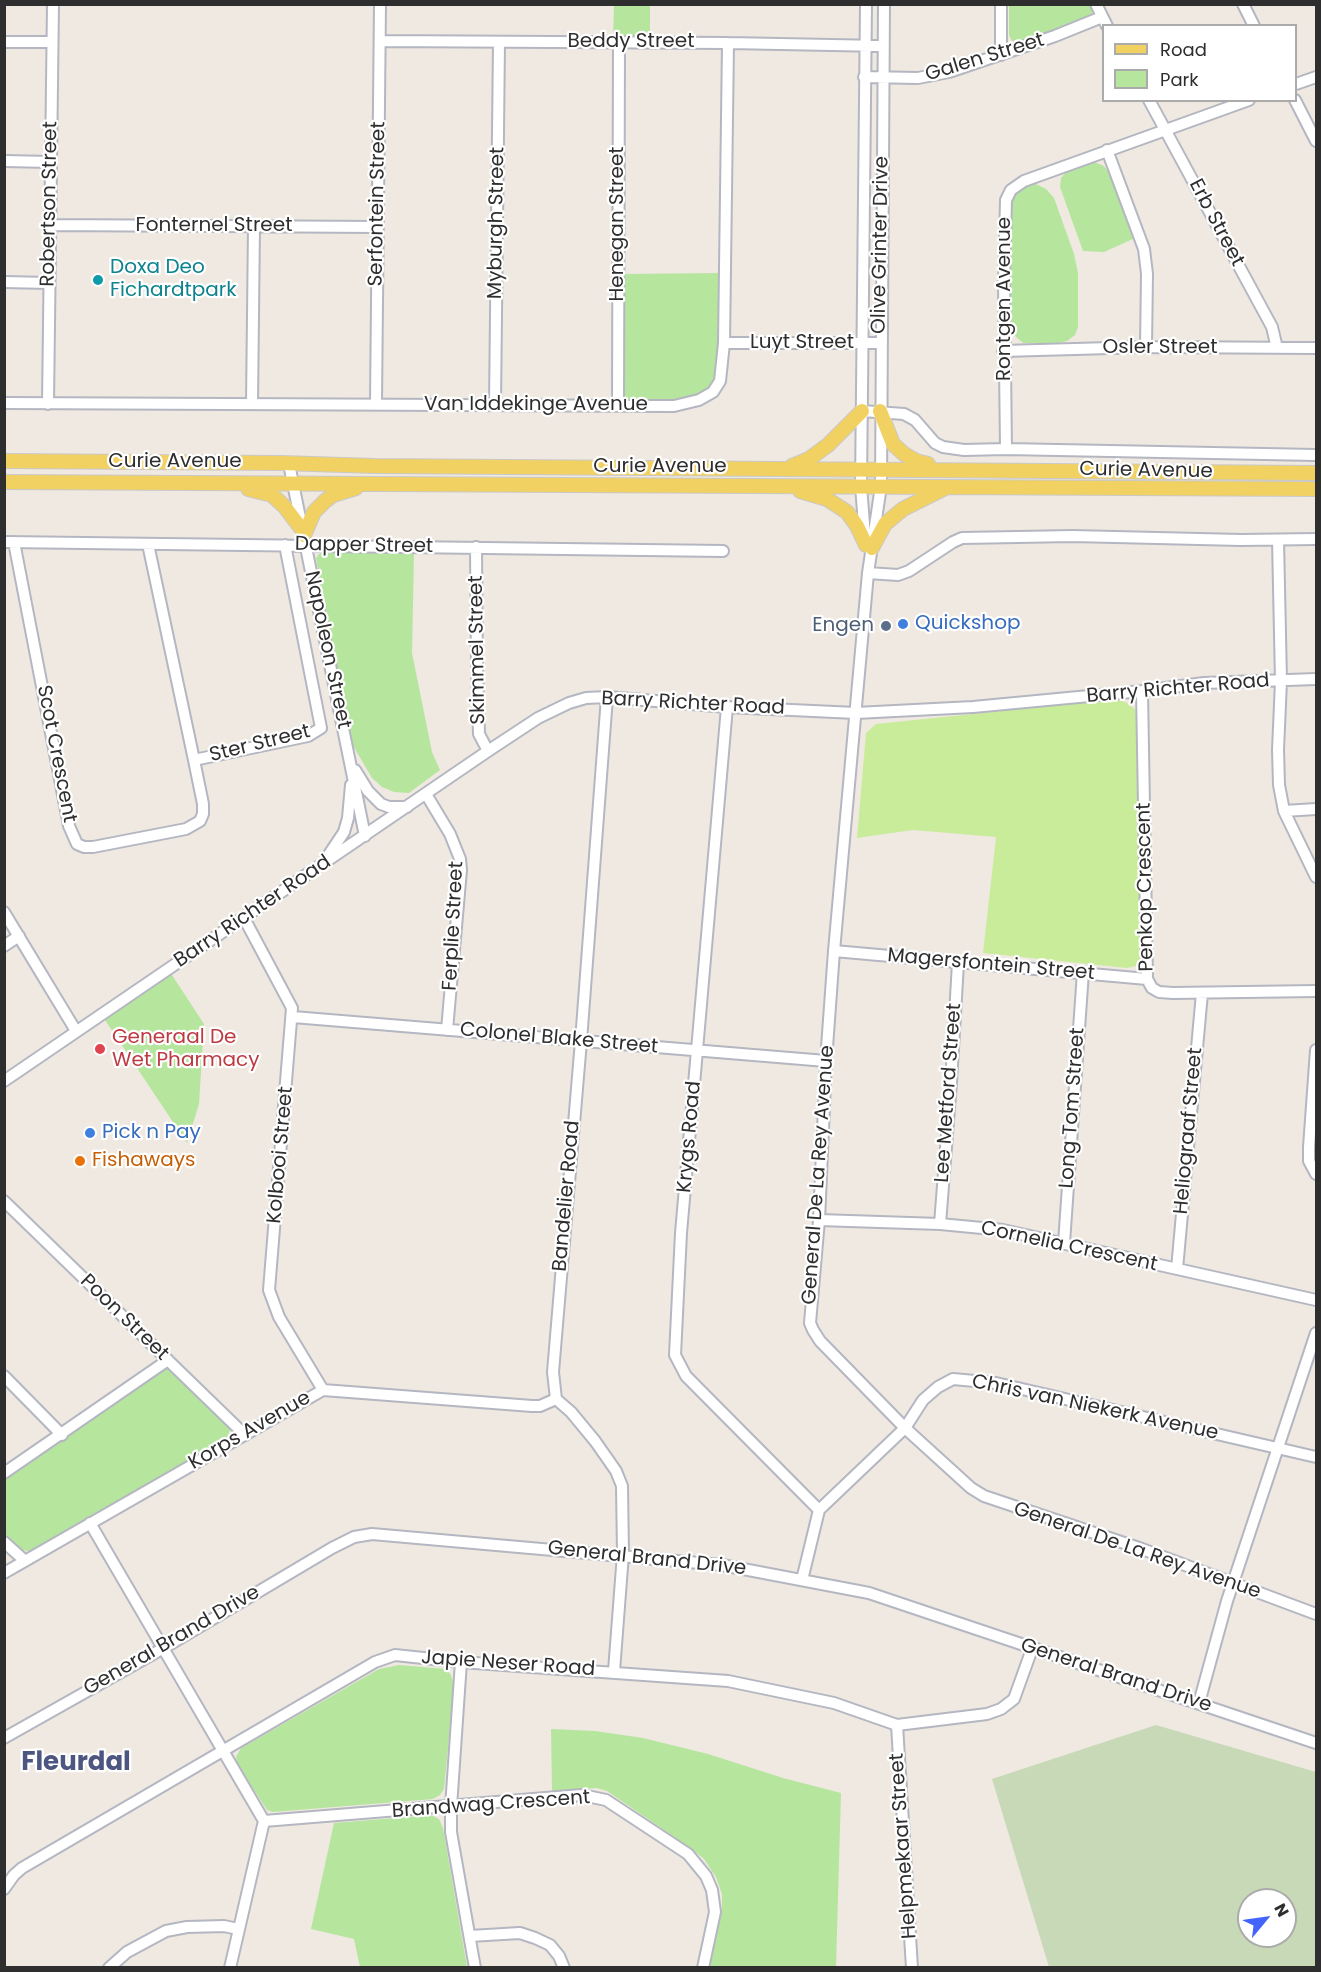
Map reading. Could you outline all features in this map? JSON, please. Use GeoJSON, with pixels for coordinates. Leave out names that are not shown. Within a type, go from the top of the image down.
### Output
{"type":"FeatureCollection","features":[{"type":"Feature","properties":{"kind":"main road"},"geometry":{"type":"LineString","coordinates":[[787,469],[809,459],[828,445],[862,411]]}},
{"type":"Feature","properties":{"kind":"main road"},"geometry":{"type":"LineString","coordinates":[[880,411],[893,444],[904,454],[916,462],[948,469]]}},
{"type":"Feature","properties":{"kind":"main road","name":"Curie Avenue"},"geometry":{"type":"LineString","coordinates":[[4,461],[1317,473]]}},
{"type":"Feature","properties":{"kind":"main road","name":"Curie Avenue"},"geometry":{"type":"LineString","coordinates":[[4,482],[1317,489]]}},
{"type":"Feature","properties":{"kind":"main road"},"geometry":{"type":"LineString","coordinates":[[200,483],[255,490],[272,495],[284,506],[304,537]]}},
{"type":"Feature","properties":{"kind":"main road"},"geometry":{"type":"LineString","coordinates":[[304,537],[314,512],[333,495],[352,489],[394,484]]}},
{"type":"Feature","properties":{"kind":"main road"},"geometry":{"type":"LineString","coordinates":[[778,486],[818,495],[837,504],[847,512],[869,547],[885,524],[903,509],[950,486]]}},
{"type":"Feature","properties":{"kind":"street","name":"Robertson Street"},"geometry":{"type":"LineString","coordinates":[[48,404],[53,4]]}},
{"type":"Feature","properties":{"kind":"street","name":"Serfontein Street"},"geometry":{"type":"LineString","coordinates":[[376,403],[380,4]]}},
{"type":"Feature","properties":{"kind":"street","name":"Olive Grinter Drive"},"geometry":{"type":"LineString","coordinates":[[861,486],[866,4]]}},
{"type":"Feature","properties":{"kind":"street","name":"Olive Grinter Drive"},"geometry":{"type":"LineString","coordinates":[[881,486],[880,344],[884,4]]}},
{"type":"Feature","properties":{"kind":"street"},"geometry":{"type":"LineString","coordinates":[[1001,4],[1001,55]]}},
{"type":"Feature","properties":{"kind":"street"},"geometry":{"type":"LineString","coordinates":[[1096,4],[1105,21]]}},
{"type":"Feature","properties":{"kind":"street"},"geometry":{"type":"LineString","coordinates":[[1243,4],[1253,24]]}},
{"type":"Feature","properties":{"kind":"street","name":"Galen Street"},"geometry":{"type":"LineString","coordinates":[[864,77],[932,76],[1105,21]]}},
{"type":"Feature","properties":{"kind":"street","name":"Beddy Street"},"geometry":{"type":"LineString","coordinates":[[380,41],[883,46]]}},
{"type":"Feature","properties":{"kind":"street"},"geometry":{"type":"LineString","coordinates":[[4,42],[52,42]]}},
{"type":"Feature","properties":{"kind":"street","name":"Myburgh Street"},"geometry":{"type":"LineString","coordinates":[[495,405],[499,42]]}},
{"type":"Feature","properties":{"kind":"street","name":"Henegan Street"},"geometry":{"type":"LineString","coordinates":[[618,405],[619,42]]}},
{"type":"Feature","properties":{"kind":"street","name":"Van Iddekinge Avenue"},"geometry":{"type":"LineString","coordinates":[[4,403],[674,406],[707,396],[720,381],[724,343],[728,43]]}},
{"type":"Feature","properties":{"kind":"street"},"geometry":{"type":"LineString","coordinates":[[1297,84],[1317,77]]}},
{"type":"Feature","properties":{"kind":"street","name":"Erb Street"},"geometry":{"type":"LineString","coordinates":[[1150,102],[1272,327],[1277,348]]}},
{"type":"Feature","properties":{"kind":"street","name":"Rontgen Avenue"},"geometry":{"type":"LineString","coordinates":[[1006,449],[1003,351],[1005,209],[1008,195],[1018,183],[1243,102]]}},
{"type":"Feature","properties":{"kind":"street"},"geometry":{"type":"LineString","coordinates":[[1296,102],[1317,141]]}},
{"type":"Feature","properties":{"kind":"street"},"geometry":{"type":"LineString","coordinates":[[1107,150],[1144,249],[1147,274],[1146,347]]}},
{"type":"Feature","properties":{"kind":"street"},"geometry":{"type":"LineString","coordinates":[[4,161],[51,162]]}},
{"type":"Feature","properties":{"kind":"street","name":"Fonternel Street"},"geometry":{"type":"LineString","coordinates":[[50,225],[378,227]]}},
{"type":"Feature","properties":{"kind":"street"},"geometry":{"type":"LineString","coordinates":[[252,404],[254,226]]}},
{"type":"Feature","properties":{"kind":"street"},"geometry":{"type":"LineString","coordinates":[[4,282],[49,283]]}},
{"type":"Feature","properties":{"kind":"street","name":"Luyt Street"},"geometry":{"type":"LineString","coordinates":[[724,343],[880,344]]}},
{"type":"Feature","properties":{"kind":"street","name":"Osler Street"},"geometry":{"type":"LineString","coordinates":[[1003,351],[1146,347],[1317,348]]}},
{"type":"Feature","properties":{"kind":"street","name":"Curie Avenue"},"geometry":{"type":"LineString","coordinates":[[862,411],[904,414],[915,420],[935,443],[943,447],[964,450],[1317,455]]}},
{"type":"Feature","properties":{"kind":"street","name":"Napoleon Street"},"geometry":{"type":"LineString","coordinates":[[289,464],[365,836]]}},
{"type":"Feature","properties":{"kind":"street","name":"General De La Rey Avenue"},"geometry":{"type":"LineString","coordinates":[[861,486],[869,547]]}},
{"type":"Feature","properties":{"kind":"street","name":"General De La Rey Avenue"},"geometry":{"type":"LineString","coordinates":[[881,486],[869,547],[834,951],[826,1061],[819,1220],[810,1316],[813,1330],[820,1341],[905,1428],[971,1488],[984,1496],[1142,1549],[1317,1614]]}},
{"type":"Feature","properties":{"kind":"street"},"geometry":{"type":"LineString","coordinates":[[868,573],[898,575],[962,538],[1073,536],[1317,539]]}},
{"type":"Feature","properties":{"kind":"street","name":"Dapper Street"},"geometry":{"type":"LineString","coordinates":[[9,542],[285,545],[304,537],[476,548],[723,550]]}},
{"type":"Feature","properties":{"kind":"street"},"geometry":{"type":"LineString","coordinates":[[1278,540],[1281,681],[1277,765],[1281,800],[1284,811],[1317,877]]}},
{"type":"Feature","properties":{"kind":"street","name":"Scot Crescent"},"geometry":{"type":"LineString","coordinates":[[9,542],[69,826],[78,844],[84,847],[186,829],[200,821],[203,814],[203,804],[148,544]]}},
{"type":"Feature","properties":{"kind":"street","name":"Napoleon Street"},"geometry":{"type":"LineString","coordinates":[[285,545],[322,724]]}},
{"type":"Feature","properties":{"kind":"street","name":"Skimmel Street"},"geometry":{"type":"LineString","coordinates":[[476,548],[479,734],[488,751]]}},
{"type":"Feature","properties":{"kind":"street","name":"Barry Richter Road"},"geometry":{"type":"LineString","coordinates":[[4,1081],[488,751],[559,707],[586,698],[607,697],[727,707],[856,712],[973,707],[1204,683],[1317,679]]}},
{"type":"Feature","properties":{"kind":"street","name":"Penkop Crescent"},"geometry":{"type":"LineString","coordinates":[[1142,691],[1147,979],[1152,988],[1159,992],[1202,993],[1317,991]]}},
{"type":"Feature","properties":{"kind":"street","name":"Bandelier Road"},"geometry":{"type":"LineString","coordinates":[[556,1399],[553,1372],[554,1344],[581,1041],[607,697]]}},
{"type":"Feature","properties":{"kind":"street","name":"Krygs Road"},"geometry":{"type":"LineString","coordinates":[[727,707],[681,1233],[675,1354],[686,1376],[819,1510]]}},
{"type":"Feature","properties":{"kind":"street","name":"Ster Street"},"geometry":{"type":"LineString","coordinates":[[194,760],[308,736],[321,728],[322,724]]}},
{"type":"Feature","properties":{"kind":"street"},"geometry":{"type":"LineString","coordinates":[[347,750],[356,772],[375,799],[389,807],[407,807]]}},
{"type":"Feature","properties":{"kind":"street"},"geometry":{"type":"LineString","coordinates":[[322,864],[339,842],[348,818],[351,768]]}},
{"type":"Feature","properties":{"kind":"street","name":"Ferplie Street"},"geometry":{"type":"LineString","coordinates":[[426,794],[450,834],[460,859],[461,870],[447,1030]]}},
{"type":"Feature","properties":{"kind":"street"},"geometry":{"type":"LineString","coordinates":[[1284,811],[1317,809]]}},
{"type":"Feature","properties":{"kind":"street"},"geometry":{"type":"LineString","coordinates":[[4,912],[76,1031]]}},
{"type":"Feature","properties":{"kind":"street","name":"Kolbooi Street"},"geometry":{"type":"LineString","coordinates":[[244,918],[290,1002],[293,1017],[270,1290],[279,1317],[323,1390]]}},
{"type":"Feature","properties":{"kind":"street"},"geometry":{"type":"LineString","coordinates":[[4,946],[19,936]]}},
{"type":"Feature","properties":{"kind":"street","name":"Magersfontein Street"},"geometry":{"type":"LineString","coordinates":[[834,951],[1147,979]]}},
{"type":"Feature","properties":{"kind":"street","name":"Lee Metford Street"},"geometry":{"type":"LineString","coordinates":[[940,1224],[958,963]]}},
{"type":"Feature","properties":{"kind":"street","name":"Long Tom Street"},"geometry":{"type":"LineString","coordinates":[[1064,1243],[1083,972]]}},
{"type":"Feature","properties":{"kind":"street","name":"Heliograaf Street"},"geometry":{"type":"LineString","coordinates":[[1177,1269],[1202,993]]}},
{"type":"Feature","properties":{"kind":"street","name":"Colonel Blake Street"},"geometry":{"type":"LineString","coordinates":[[293,1017],[826,1061]]}},
{"type":"Feature","properties":{"kind":"street"},"geometry":{"type":"LineString","coordinates":[[1317,1050],[1309,1147],[1309,1161],[1317,1173]]}},
{"type":"Feature","properties":{"kind":"street","name":"Poon Street"},"geometry":{"type":"LineString","coordinates":[[4,1201],[244,1435]]}},
{"type":"Feature","properties":{"kind":"street","name":"Cornelia Crescent"},"geometry":{"type":"LineString","coordinates":[[819,1220],[940,1224],[1003,1230],[1317,1300]]}},
{"type":"Feature","properties":{"kind":"street"},"geometry":{"type":"LineString","coordinates":[[1199,1703],[1233,1584],[1317,1334]]}},
{"type":"Feature","properties":{"kind":"street"},"geometry":{"type":"LineString","coordinates":[[4,1473],[168,1360]]}},
{"type":"Feature","properties":{"kind":"street"},"geometry":{"type":"LineString","coordinates":[[4,1376],[62,1435]]}},
{"type":"Feature","properties":{"kind":"street","name":"Chris van Niekerk Avenue"},"geometry":{"type":"LineString","coordinates":[[819,1510],[905,1428],[923,1400],[950,1380],[962,1378],[996,1383],[1317,1457]]}},
{"type":"Feature","properties":{"kind":"street","name":"Korps Avenue"},"geometry":{"type":"LineString","coordinates":[[4,1573],[323,1390],[532,1406],[540,1406],[556,1399]]}},
{"type":"Feature","properties":{"kind":"street"},"geometry":{"type":"LineString","coordinates":[[556,1399],[584,1426],[621,1481],[623,1554],[614,1671]]}},
{"type":"Feature","properties":{"kind":"street"},"geometry":{"type":"LineString","coordinates":[[802,1580],[819,1510]]}},
{"type":"Feature","properties":{"kind":"street"},"geometry":{"type":"LineString","coordinates":[[90,1523],[264,1821],[230,1968]]}},
{"type":"Feature","properties":{"kind":"street","name":"General Brand Drive"},"geometry":{"type":"LineString","coordinates":[[4,1738],[354,1537],[372,1534],[722,1564],[869,1593],[1317,1743]]}},
{"type":"Feature","properties":{"kind":"street"},"geometry":{"type":"LineString","coordinates":[[4,1542],[25,1561]]}},
{"type":"Feature","properties":{"kind":"street","name":"Japie Neser Road"},"geometry":{"type":"LineString","coordinates":[[4,1889],[22,1868],[386,1657],[394,1655],[728,1681],[834,1703],[897,1725],[987,1714],[1001,1709],[1014,1698],[1032,1649]]}},
{"type":"Feature","properties":{"kind":"street"},"geometry":{"type":"LineString","coordinates":[[461,1662],[451,1832],[475,1968]]}},
{"type":"Feature","properties":{"kind":"street","name":"Helpmekaar Street"},"geometry":{"type":"LineString","coordinates":[[897,1725],[912,1968]]}},
{"type":"Feature","properties":{"kind":"street","name":"Brandwag Crescent"},"geometry":{"type":"LineString","coordinates":[[264,1821],[582,1795],[606,1800],[688,1854],[706,1876],[712,1890],[715,1912],[703,1968]]}},
{"type":"Feature","properties":{"kind":"street"},"geometry":{"type":"LineString","coordinates":[[109,1968],[127,1952],[166,1931],[187,1927],[224,1926],[238,1929]]}},
{"type":"Feature","properties":{"kind":"street"},"geometry":{"type":"LineString","coordinates":[[470,1936],[520,1934],[535,1938],[550,1946],[564,1968]]}},
{"type":"Feature","properties":{"kind":"green space"},"geometry":{"type":"Polygon","coordinates":[[[614,5],[650,5],[650,40],[613,40],[614,5]]]}},
{"type":"Feature","properties":{"kind":"green space"},"geometry":{"type":"Polygon","coordinates":[[[1009,5],[1093,5],[1094,9],[1090,18],[1017,45],[1009,35],[1009,5]]]}},
{"type":"Feature","properties":{"kind":"green space"},"geometry":{"type":"Polygon","coordinates":[[[1094,162],[1104,166],[1111,175],[1135,238],[1104,252],[1083,251],[1060,187],[1061,178],[1067,171],[1094,162]]]}},
{"type":"Feature","properties":{"kind":"green space"},"geometry":{"type":"Polygon","coordinates":[[[1036,184],[1046,189],[1054,198],[1074,254],[1078,273],[1078,327],[1075,335],[1067,341],[1058,343],[1023,343],[1014,335],[1010,324],[1012,197],[1017,190],[1026,185],[1036,184]]]}},
{"type":"Feature","properties":{"kind":"green space"},"geometry":{"type":"Polygon","coordinates":[[[720,273],[720,368],[716,381],[709,391],[684,401],[631,401],[624,397],[622,386],[624,274],[720,273]]]}},
{"type":"Feature","properties":{"kind":"green space"},"geometry":{"type":"Polygon","coordinates":[[[322,550],[414,552],[412,653],[432,752],[440,770],[409,793],[394,792],[382,787],[372,778],[352,744],[316,558],[322,550]]]}},
{"type":"Feature","properties":{"kind":"green space"},"geometry":{"type":"Polygon","coordinates":[[[1118,699],[1135,709],[1138,721],[1141,957],[1136,966],[1127,968],[983,953],[996,837],[913,830],[857,838],[866,733],[876,724],[1118,699]]]}},
{"type":"Feature","properties":{"kind":"green space"},"geometry":{"type":"Polygon","coordinates":[[[170,972],[204,1024],[199,1104],[187,1143],[103,1017],[170,972]]]}},
{"type":"Feature","properties":{"kind":"green space"},"geometry":{"type":"Polygon","coordinates":[[[164,1368],[172,1370],[227,1423],[230,1430],[228,1436],[223,1442],[31,1552],[19,1549],[5,1534],[5,1476],[164,1368]]]}},
{"type":"Feature","properties":{"kind":"green space"},"geometry":{"type":"Polygon","coordinates":[[[399,1665],[446,1669],[451,1675],[454,1685],[444,1789],[440,1795],[433,1799],[273,1812],[267,1810],[237,1764],[236,1757],[241,1748],[379,1669],[399,1665]]]}},
{"type":"Feature","properties":{"kind":"green space"},"geometry":{"type":"Polygon","coordinates":[[[1156,1725],[1316,1772],[1316,1967],[1049,1967],[992,1779],[1156,1725]]]}},
{"type":"Feature","properties":{"kind":"green space"},"geometry":{"type":"Polygon","coordinates":[[[551,1729],[595,1731],[643,1738],[708,1754],[783,1778],[841,1793],[836,1967],[709,1967],[722,1910],[722,1894],[716,1877],[704,1859],[692,1849],[607,1791],[597,1788],[552,1791],[551,1729]]]}},
{"type":"Feature","properties":{"kind":"green space"},"geometry":{"type":"Polygon","coordinates":[[[431,1815],[439,1819],[443,1828],[467,1967],[360,1967],[354,1939],[311,1929],[334,1823],[431,1815]]]}},
{"type":"Feature","properties":{"kind":"place","name":"Doxa Deo Fichardtpark"},"geometry":{"type":"Point","coordinates":[98,280]}},
{"type":"Feature","properties":{"kind":"place","name":"Quickshop"},"geometry":{"type":"Point","coordinates":[903,624]}},
{"type":"Feature","properties":{"kind":"place","name":"Engen"},"geometry":{"type":"Point","coordinates":[886,626]}},
{"type":"Feature","properties":{"kind":"place","name":"Generaal De Wet Pharmacy"},"geometry":{"type":"Point","coordinates":[100,1049]}},
{"type":"Feature","properties":{"kind":"place","name":"Pick n Pay"},"geometry":{"type":"Point","coordinates":[90,1133]}},
{"type":"Feature","properties":{"kind":"place","name":"Fishaways"},"geometry":{"type":"Point","coordinates":[80,1161]}},
{"type":"Feature","properties":{"kind":"district","name":"Fleurdal"},"geometry":{"type":"Point","coordinates":[76,1763]}}]}
